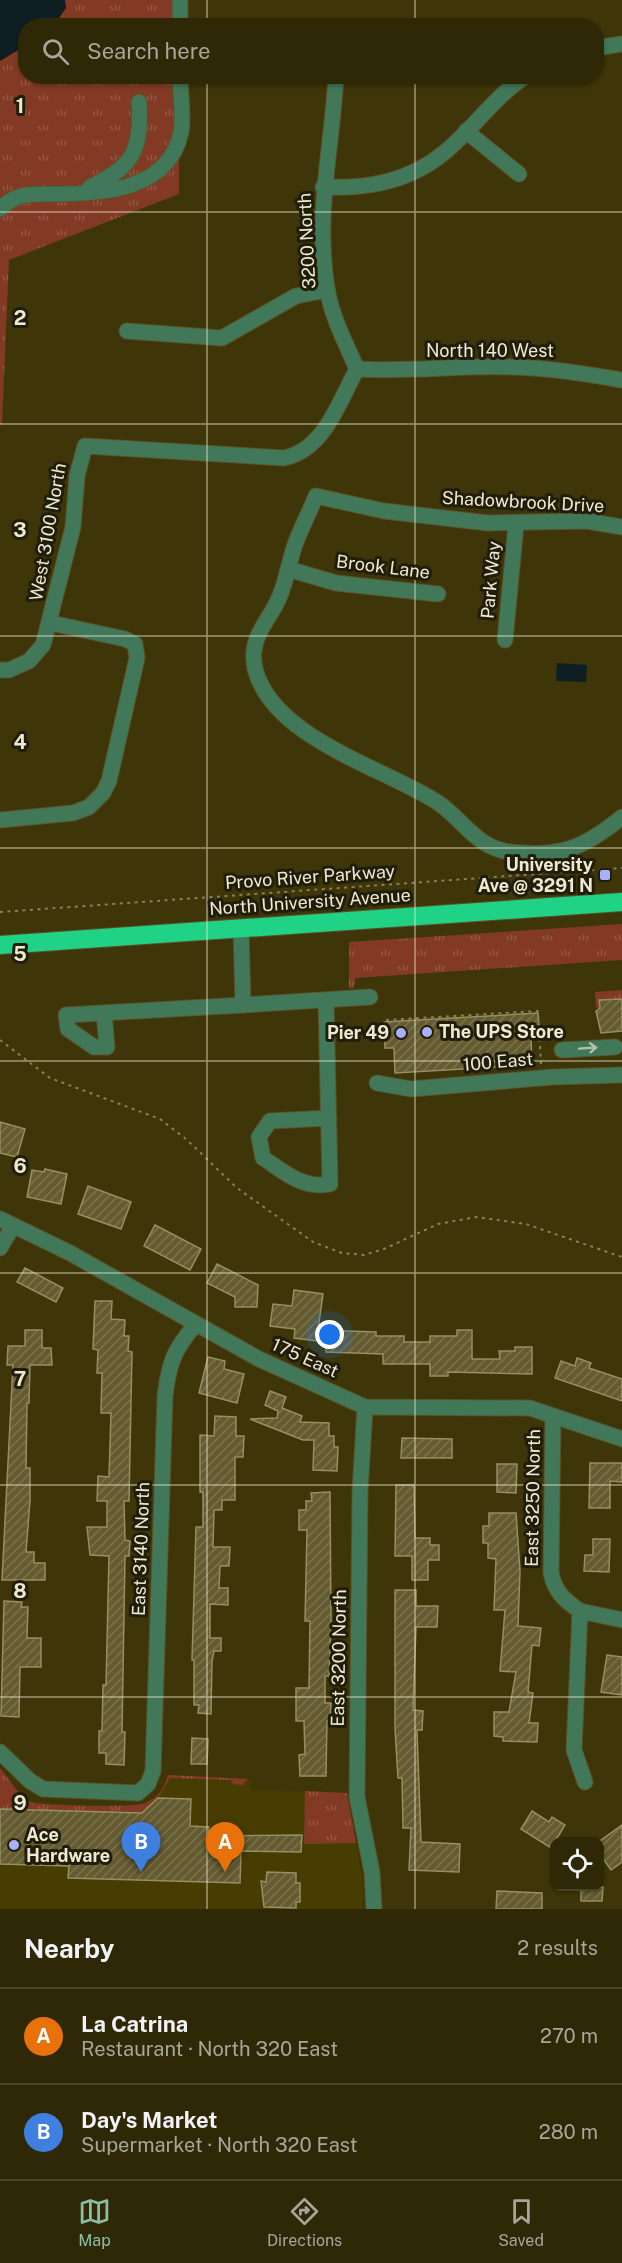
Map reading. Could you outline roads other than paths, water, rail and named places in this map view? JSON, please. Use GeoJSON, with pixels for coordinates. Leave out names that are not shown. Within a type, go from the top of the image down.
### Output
{"type":"FeatureCollection","features":[{"type":"Feature","properties":{"kind":"highway","name":"North University Avenue"},"geometry":{"type":"LineString","coordinates":[[0,945],[622,902]]}},
{"type":"Feature","properties":{"kind":"street"},"geometry":{"type":"LineString","coordinates":[[180,0],[180,18]]}},
{"type":"Feature","properties":{"kind":"street"},"geometry":{"type":"LineString","coordinates":[[604,47],[622,44]]}},
{"type":"Feature","properties":{"kind":"street"},"geometry":{"type":"LineString","coordinates":[[0,209],[12,197],[24,194],[76,194],[138,184],[164,166],[171,157],[181,132],[180,84]]}},
{"type":"Feature","properties":{"kind":"street","name":"3200 North"},"geometry":{"type":"LineString","coordinates":[[335,84],[323,187],[327,290],[357,369]]}},
{"type":"Feature","properties":{"kind":"street"},"geometry":{"type":"LineString","coordinates":[[323,187],[359,188],[399,178],[432,162],[494,100],[515,84]]}},
{"type":"Feature","properties":{"kind":"street"},"geometry":{"type":"LineString","coordinates":[[76,194],[118,172],[131,157],[141,129],[139,102]]}},
{"type":"Feature","properties":{"kind":"street"},"geometry":{"type":"LineString","coordinates":[[466,130],[519,174]]}},
{"type":"Feature","properties":{"kind":"street"},"geometry":{"type":"LineString","coordinates":[[127,331],[222,338],[296,296],[327,290]]}},
{"type":"Feature","properties":{"kind":"street","name":"North 140 West"},"geometry":{"type":"LineString","coordinates":[[357,369],[398,372],[512,367],[575,372],[622,380]]}},
{"type":"Feature","properties":{"kind":"street","name":"West 3100 North"},"geometry":{"type":"LineString","coordinates":[[0,670],[9,670],[29,661],[43,645],[51,623],[73,527],[77,476],[85,446],[267,457],[299,455],[317,441],[357,369]]}},
{"type":"Feature","properties":{"kind":"street","name":"Shadowbrook Drive"},"geometry":{"type":"LineString","coordinates":[[288,569],[296,542],[316,496],[384,511],[516,525],[587,521],[622,527]]}},
{"type":"Feature","properties":{"kind":"street","name":"Park Way"},"geometry":{"type":"LineString","coordinates":[[506,640],[516,525]]}},
{"type":"Feature","properties":{"kind":"street"},"geometry":{"type":"LineString","coordinates":[[288,569],[274,609],[259,632],[254,650],[255,666],[260,684],[273,703],[310,736],[438,803],[485,845],[508,852],[536,853],[573,849],[596,838],[622,817]]}},
{"type":"Feature","properties":{"kind":"street","name":"Brook Lane"},"geometry":{"type":"LineString","coordinates":[[288,569],[336,584],[438,594]]}},
{"type":"Feature","properties":{"kind":"street"},"geometry":{"type":"LineString","coordinates":[[0,820],[73,813],[89,807],[104,793],[109,781],[137,658],[135,644],[125,639],[51,623]]}},
{"type":"Feature","properties":{"kind":"street"},"geometry":{"type":"LineString","coordinates":[[241,928],[243,1005]]}},
{"type":"Feature","properties":{"kind":"street"},"geometry":{"type":"LineString","coordinates":[[104,1013],[370,997]]}},
{"type":"Feature","properties":{"kind":"street"},"geometry":{"type":"LineString","coordinates":[[326,1000],[329,1118],[330,1184],[313,1187],[292,1178],[263,1158],[259,1137],[270,1121],[329,1118]]}},
{"type":"Feature","properties":{"kind":"street"},"geometry":{"type":"LineString","coordinates":[[562,1050],[615,1047]]}},
{"type":"Feature","properties":{"kind":"street","name":"100 East"},"geometry":{"type":"LineString","coordinates":[[377,1083],[411,1089],[553,1077],[622,1074]]}},
{"type":"Feature","properties":{"kind":"street"},"geometry":{"type":"LineString","coordinates":[[0,1248],[7,1222]]}},
{"type":"Feature","properties":{"kind":"street","name":"175 East"},"geometry":{"type":"LineString","coordinates":[[7,1222],[70,1253],[259,1359],[365,1407],[530,1408],[622,1439]]}},
{"type":"Feature","properties":{"kind":"street","name":"East 3140 North"},"geometry":{"type":"LineString","coordinates":[[0,1752],[30,1781],[43,1790],[138,1793],[148,1784],[153,1771],[165,1396],[169,1365],[179,1343],[196,1324]]}},
{"type":"Feature","properties":{"kind":"street","name":"East 3200 North"},"geometry":{"type":"LineString","coordinates":[[365,1407],[360,1491],[357,1797],[372,1872],[374,1909]]}},
{"type":"Feature","properties":{"kind":"street","name":"East 3250 North"},"geometry":{"type":"LineString","coordinates":[[553,1416],[551,1573],[554,1587],[562,1599],[580,1611]]}},
{"type":"Feature","properties":{"kind":"street"},"geometry":{"type":"LineString","coordinates":[[585,1782],[574,1750],[580,1611],[622,1620]]}},
{"type":"Feature","properties":{"kind":"place","name":"University Ave @ 3291 N"},"geometry":{"type":"Point","coordinates":[605,875]}},
{"type":"Feature","properties":{"kind":"place","name":"The UPS Store"},"geometry":{"type":"Point","coordinates":[427,1032]}},
{"type":"Feature","properties":{"kind":"place","name":"Pier 49"},"geometry":{"type":"Point","coordinates":[401,1033]}},
{"type":"Feature","properties":{"kind":"place","name":"Ace Hardware"},"geometry":{"type":"Point","coordinates":[14,1845]}},
{"type":"Feature","properties":{"kind":"place","name":"Day's Market"},"geometry":{"type":"Point","coordinates":[141,1872]}},
{"type":"Feature","properties":{"kind":"place","name":"La Catrina"},"geometry":{"type":"Point","coordinates":[225,1872]}}]}
